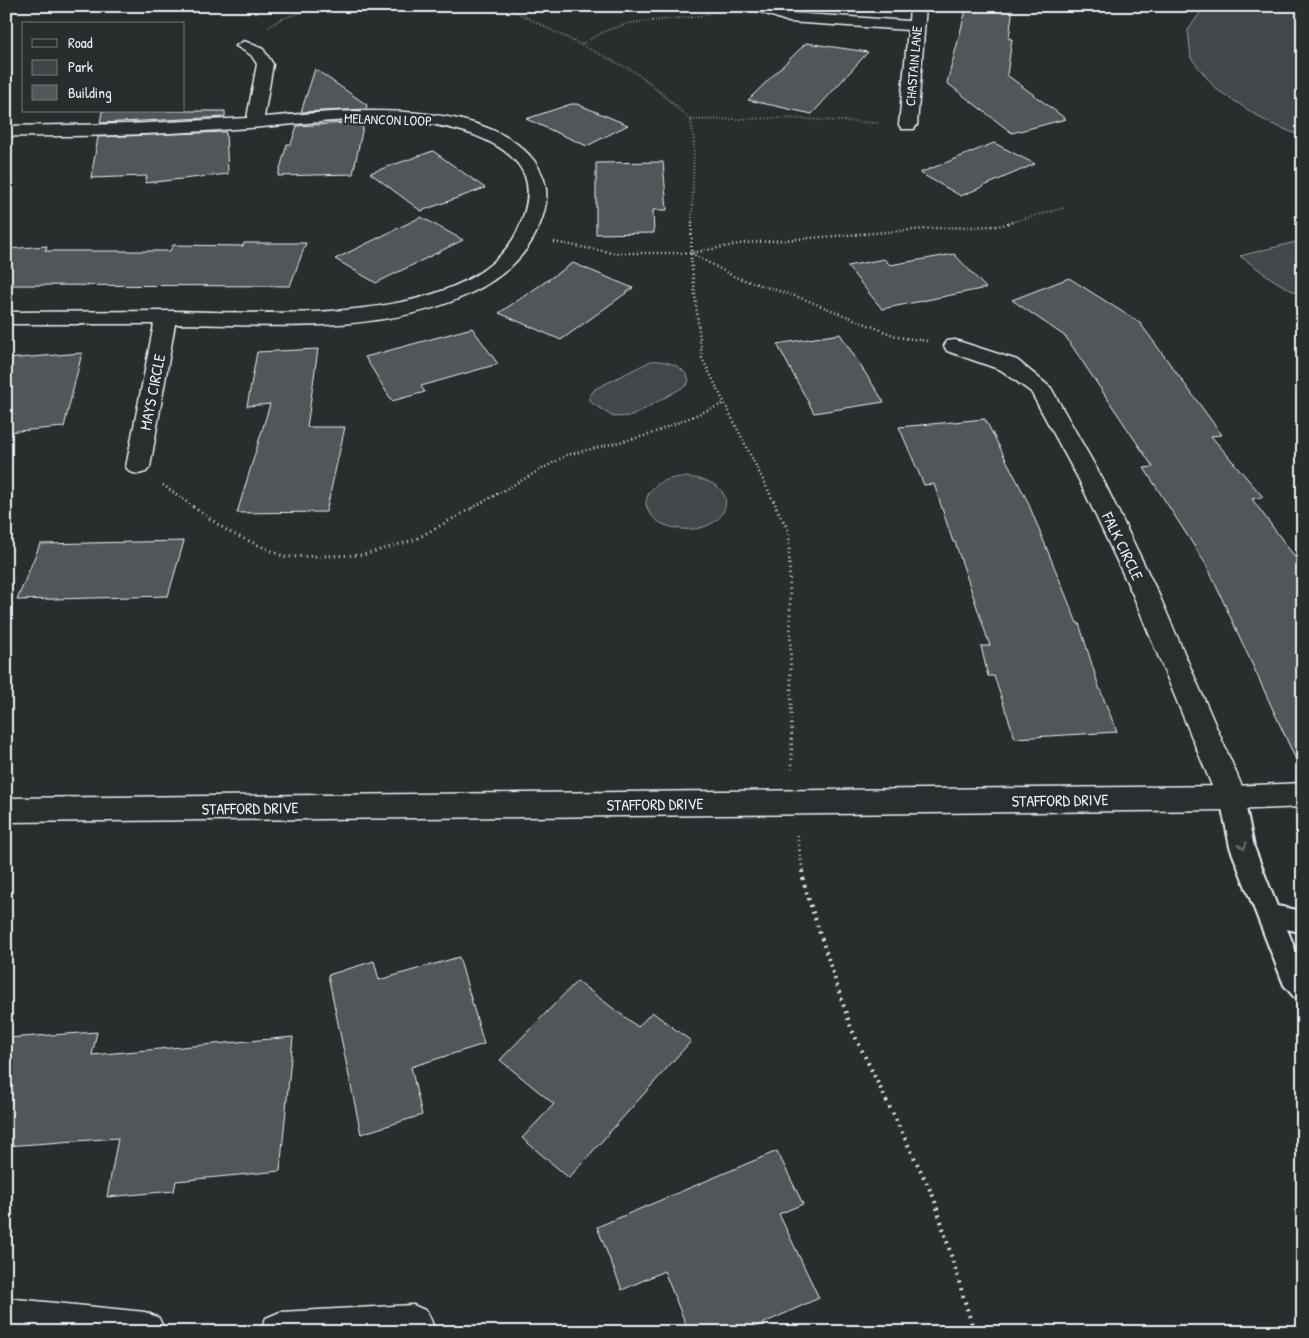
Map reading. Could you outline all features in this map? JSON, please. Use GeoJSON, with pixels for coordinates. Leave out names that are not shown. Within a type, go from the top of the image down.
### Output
{"type":"FeatureCollection","features":[{"type":"Feature","properties":{"kind":"street"},"geometry":{"type":"LineString","coordinates":[[757,6],[789,16],[916,26]]}},
{"type":"Feature","properties":{"kind":"street","name":"CHASTAIN LANE"},"geometry":{"type":"LineString","coordinates":[[908,125],[918,6]]}},
{"type":"Feature","properties":{"kind":"street"},"geometry":{"type":"LineString","coordinates":[[244,46],[257,52],[265,64],[254,122]]}},
{"type":"Feature","properties":{"kind":"street","name":"MELANCON LOOP"},"geometry":{"type":"LineString","coordinates":[[6,130],[125,131],[354,116],[399,116],[442,121],[480,132],[509,147],[530,167],[538,187],[536,209],[527,235],[515,254],[490,274],[454,293],[402,310],[331,319],[6,318]]}},
{"type":"Feature","properties":{"kind":"street","name":"MAYS CIRCLE"},"geometry":{"type":"LineString","coordinates":[[138,467],[166,318]]}},
{"type":"Feature","properties":{"kind":"street","name":"FALK CIRCLE"},"geometry":{"type":"LineString","coordinates":[[955,346],[1009,365],[1040,388],[1091,480],[1146,595],[1232,798]]}},
{"type":"Feature","properties":{"kind":"street","name":"STAFFORD DRIVE"},"geometry":{"type":"LineString","coordinates":[[6,810],[1232,798],[1303,795]]}},
{"type":"Feature","properties":{"kind":"street"},"geometry":{"type":"LineString","coordinates":[[6,1318],[145,1332]]}},
{"type":"Feature","properties":{"kind":"street"},"geometry":{"type":"LineString","coordinates":[[280,1332],[413,1325]]}},
{"type":"Feature","properties":{"kind":"lane"},"geometry":{"type":"LineString","coordinates":[[1232,798],[1242,848],[1293,977],[1303,988]]}},
{"type":"Feature","properties":{"kind":"lane"},"geometry":{"type":"LineString","coordinates":[[1268,914],[1303,922]]}},
{"type":"Feature","properties":{"kind":"path"},"geometry":{"type":"LineString","coordinates":[[244,46],[279,20],[318,6]]}},
{"type":"Feature","properties":{"kind":"path"},"geometry":{"type":"LineString","coordinates":[[504,6],[581,44],[645,79],[691,120],[694,143],[691,253],[702,358],[789,532],[793,802],[805,888],[851,1028],[934,1198],[974,1332]]}},
{"type":"Feature","properties":{"kind":"path"},"geometry":{"type":"LineString","coordinates":[[581,44],[607,30],[630,23],[700,16],[728,6]]}},
{"type":"Feature","properties":{"kind":"path"},"geometry":{"type":"LineString","coordinates":[[691,120],[783,118],[908,125]]}},
{"type":"Feature","properties":{"kind":"path"},"geometry":{"type":"LineString","coordinates":[[527,235],[614,253],[691,253],[745,243],[938,228],[998,226],[1064,208]]}},
{"type":"Feature","properties":{"kind":"path"},"geometry":{"type":"LineString","coordinates":[[691,253],[735,277],[813,302],[898,337],[955,346]]}},
{"type":"Feature","properties":{"kind":"path"},"geometry":{"type":"LineString","coordinates":[[138,467],[229,532],[285,557],[363,555],[414,540],[567,455],[648,435],[725,403]]}},
{"type":"Feature","properties":{"kind":"green space"},"geometry":{"type":"Polygon","coordinates":[[[1205,6],[1303,6],[1303,137],[1267,122],[1216,89],[1191,58],[1188,30],[1205,6]]]}},
{"type":"Feature","properties":{"kind":"green space"},"geometry":{"type":"Polygon","coordinates":[[[1303,240],[1303,297],[1275,281],[1240,256],[1303,240]]]}},
{"type":"Feature","properties":{"kind":"green space"},"geometry":{"type":"Polygon","coordinates":[[[651,361],[662,361],[678,367],[687,375],[689,380],[687,385],[632,416],[613,417],[589,401],[589,397],[595,389],[651,361]]]}},
{"type":"Feature","properties":{"kind":"green space"},"geometry":{"type":"Polygon","coordinates":[[[681,477],[704,480],[718,487],[725,497],[725,508],[719,518],[707,526],[691,529],[667,526],[653,516],[646,505],[649,493],[662,482],[681,477]]]}},
{"type":"Feature","properties":{"kind":"building"},"geometry":{"type":"Polygon","coordinates":[[[967,6],[1013,6],[1009,39],[1012,39],[1007,75],[1066,119],[1012,133],[947,83],[967,6]]]}},
{"type":"Feature","properties":{"kind":"building"},"geometry":{"type":"Polygon","coordinates":[[[806,43],[868,52],[812,114],[748,100],[806,43]]]}},
{"type":"Feature","properties":{"kind":"building"},"geometry":{"type":"Polygon","coordinates":[[[315,69],[367,105],[366,109],[301,112],[315,69]]]}},
{"type":"Feature","properties":{"kind":"building"},"geometry":{"type":"Polygon","coordinates":[[[571,104],[577,104],[628,125],[587,146],[526,119],[571,104]]]}},
{"type":"Feature","properties":{"kind":"building"},"geometry":{"type":"Polygon","coordinates":[[[225,111],[225,117],[100,123],[102,112],[225,111]]]}},
{"type":"Feature","properties":{"kind":"building"},"geometry":{"type":"Polygon","coordinates":[[[364,122],[353,174],[278,176],[287,144],[291,144],[297,126],[364,122]]]}},
{"type":"Feature","properties":{"kind":"building"},"geometry":{"type":"Polygon","coordinates":[[[226,132],[228,174],[145,183],[147,176],[91,178],[98,137],[226,132]]]}},
{"type":"Feature","properties":{"kind":"building"},"geometry":{"type":"Polygon","coordinates":[[[994,143],[1035,164],[961,196],[920,173],[994,143]]]}},
{"type":"Feature","properties":{"kind":"building"},"geometry":{"type":"Polygon","coordinates":[[[433,151],[485,188],[421,211],[370,173],[433,151]]]}},
{"type":"Feature","properties":{"kind":"building"},"geometry":{"type":"Polygon","coordinates":[[[663,162],[667,210],[653,210],[654,233],[596,234],[596,163],[663,162]]]}},
{"type":"Feature","properties":{"kind":"building"},"geometry":{"type":"Polygon","coordinates":[[[421,217],[463,240],[376,283],[335,259],[421,217]]]}},
{"type":"Feature","properties":{"kind":"building"},"geometry":{"type":"Polygon","coordinates":[[[244,243],[306,243],[290,286],[6,285],[6,249],[47,246],[45,251],[170,251],[173,245],[243,246],[244,243]]]}},
{"type":"Feature","properties":{"kind":"building"},"geometry":{"type":"Polygon","coordinates":[[[954,254],[986,288],[882,309],[847,266],[884,259],[890,265],[954,254]]]}},
{"type":"Feature","properties":{"kind":"building"},"geometry":{"type":"Polygon","coordinates":[[[573,263],[633,288],[561,340],[499,313],[573,263]]]}},
{"type":"Feature","properties":{"kind":"building"},"geometry":{"type":"Polygon","coordinates":[[[1069,278],[1140,323],[1222,435],[1211,436],[1263,497],[1252,499],[1303,568],[1303,775],[1207,566],[1144,468],[1153,467],[1066,337],[1012,300],[1069,278]]]}},
{"type":"Feature","properties":{"kind":"building"},"geometry":{"type":"Polygon","coordinates":[[[472,328],[498,364],[421,386],[425,392],[392,401],[365,357],[472,328]]]}},
{"type":"Feature","properties":{"kind":"building"},"geometry":{"type":"Polygon","coordinates":[[[840,334],[884,402],[814,413],[777,344],[840,334]]]}},
{"type":"Feature","properties":{"kind":"building"},"geometry":{"type":"Polygon","coordinates":[[[318,349],[307,427],[345,427],[326,512],[237,513],[270,404],[247,406],[257,352],[318,349]]]}},
{"type":"Feature","properties":{"kind":"building"},"geometry":{"type":"Polygon","coordinates":[[[82,353],[64,427],[6,432],[6,359],[82,353]]]}},
{"type":"Feature","properties":{"kind":"building"},"geometry":{"type":"Polygon","coordinates":[[[985,419],[1027,500],[1077,623],[1079,623],[1099,687],[1117,732],[1015,738],[994,676],[988,676],[981,646],[990,646],[955,542],[953,542],[934,484],[924,485],[899,427],[985,419]]]}},
{"type":"Feature","properties":{"kind":"building"},"geometry":{"type":"Polygon","coordinates":[[[184,541],[168,596],[17,600],[40,544],[184,541]]]}},
{"type":"Feature","properties":{"kind":"building"},"geometry":{"type":"Polygon","coordinates":[[[459,957],[484,1044],[411,1067],[422,1115],[361,1134],[328,975],[374,961],[379,980],[459,957]]]}},
{"type":"Feature","properties":{"kind":"building"},"geometry":{"type":"Polygon","coordinates":[[[577,981],[638,1027],[652,1012],[691,1041],[569,1178],[522,1138],[554,1104],[500,1060],[577,981]]]}},
{"type":"Feature","properties":{"kind":"building"},"geometry":{"type":"Polygon","coordinates":[[[97,1032],[92,1055],[293,1037],[280,1171],[176,1181],[174,1191],[107,1197],[118,1138],[6,1146],[6,1038],[97,1032]]]}},
{"type":"Feature","properties":{"kind":"building"},"geometry":{"type":"Polygon","coordinates":[[[777,1151],[803,1204],[779,1214],[819,1298],[744,1332],[689,1332],[664,1271],[622,1290],[597,1227],[777,1151]]]}}]}
